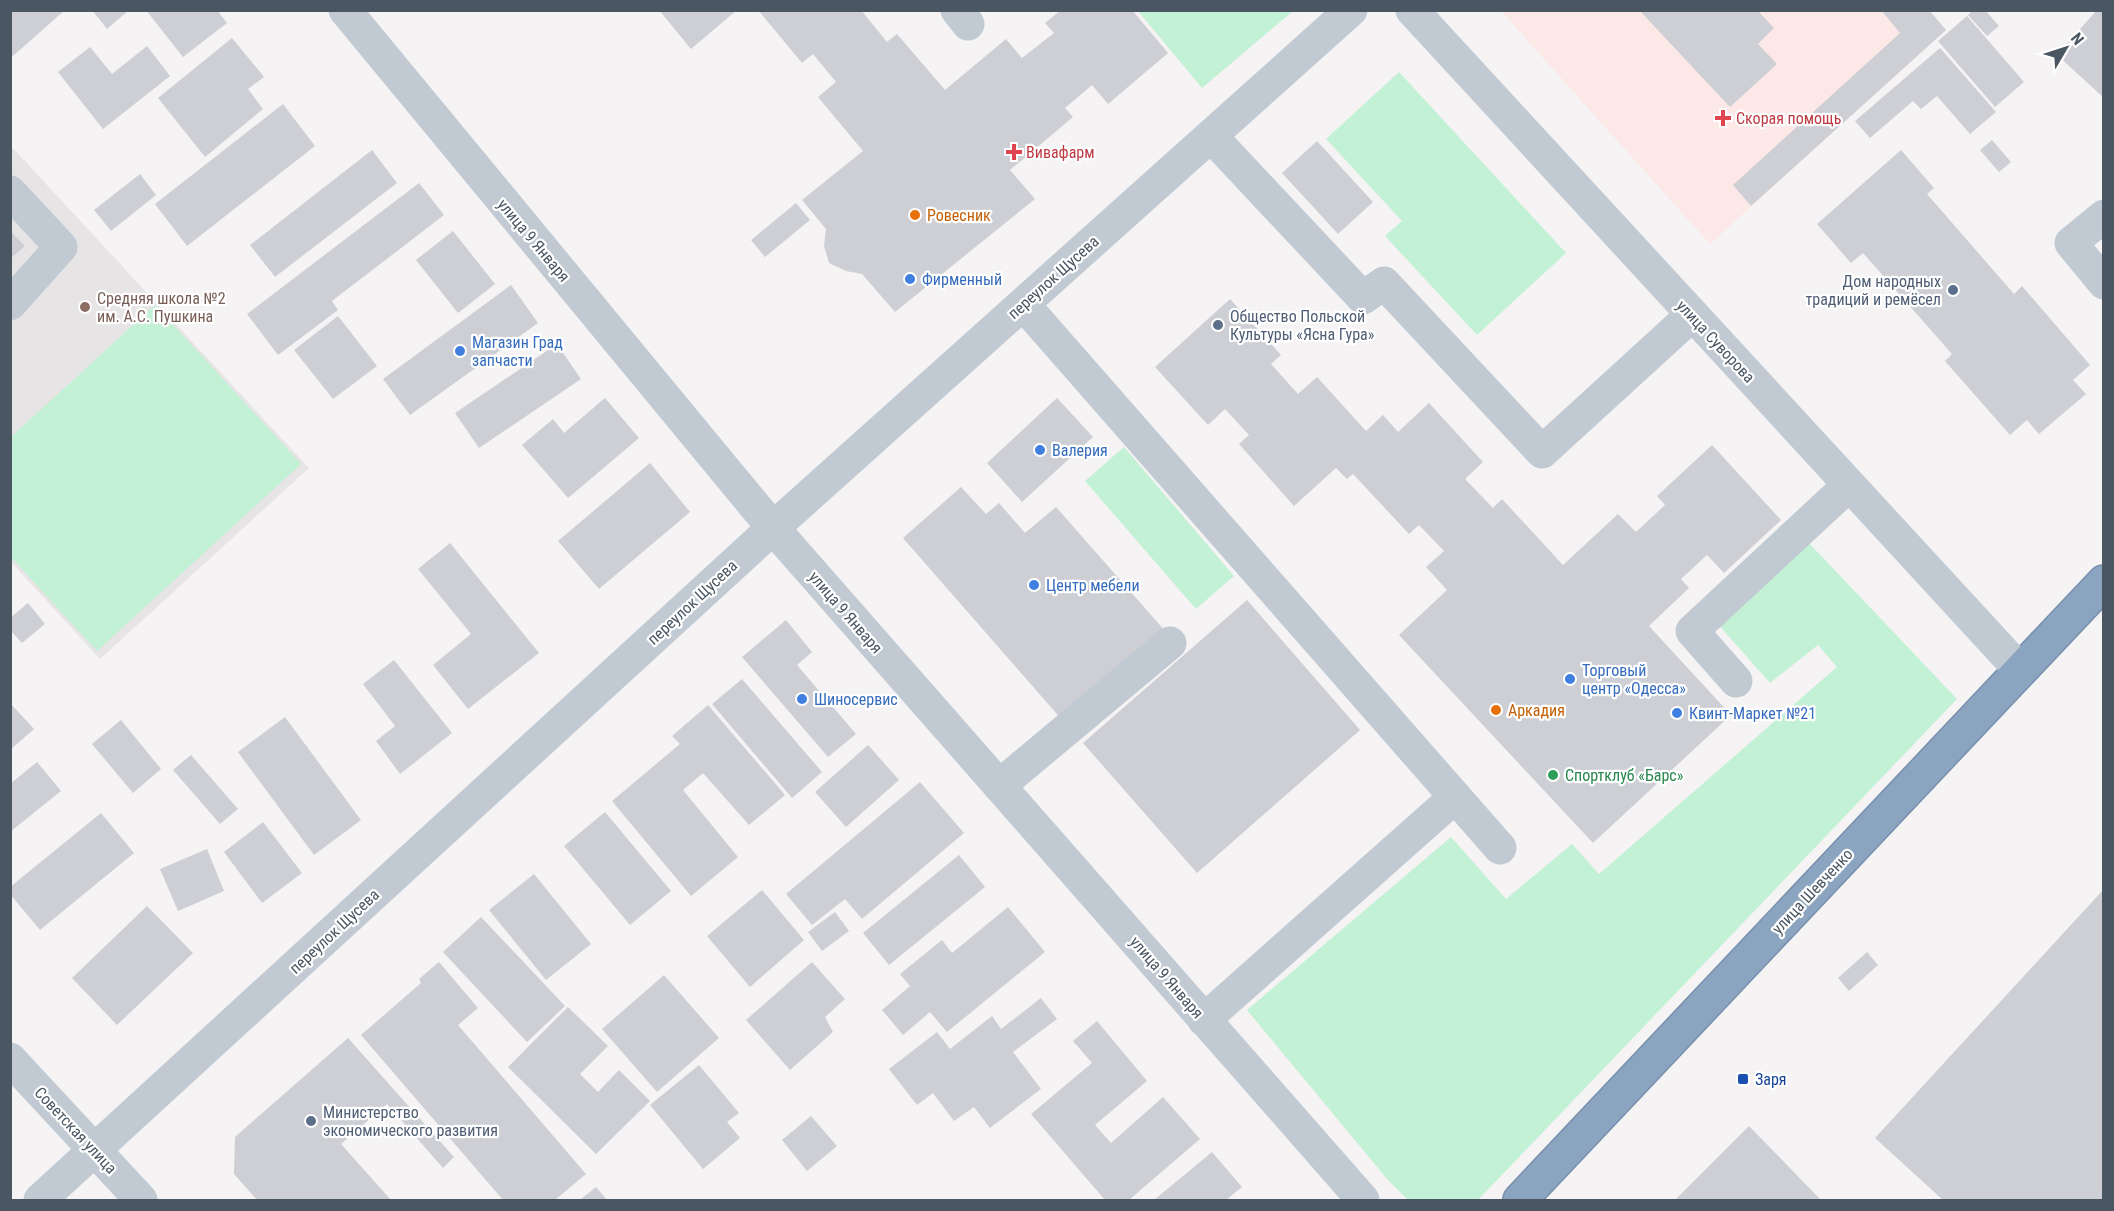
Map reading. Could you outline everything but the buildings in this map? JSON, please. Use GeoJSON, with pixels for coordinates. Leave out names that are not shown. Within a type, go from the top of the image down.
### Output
{"type":"FeatureCollection","features":[{"type":"Feature","properties":{"kind":"highway","name":"улица Шевченко"},"geometry":{"type":"LineString","coordinates":[[1520,1200],[2103,582]]}},
{"type":"Feature","properties":{"kind":"street","name":"улица 9 Января"},"geometry":{"type":"LineString","coordinates":[[345,10],[773,528],[1363,1200]]}},
{"type":"Feature","properties":{"kind":"street","name":"переулок Щусева"},"geometry":{"type":"LineString","coordinates":[[40,1200],[773,528],[1351,10]]}},
{"type":"Feature","properties":{"kind":"street","name":"улица Суворова"},"geometry":{"type":"LineString","coordinates":[[1416,12],[2020,670]]}},
{"type":"Feature","properties":{"kind":"street"},"geometry":{"type":"LineString","coordinates":[[1211,136],[1363,298],[1384,283],[1542,452],[1692,315]]}},
{"type":"Feature","properties":{"kind":"street"},"geometry":{"type":"LineString","coordinates":[[10,192],[61,248],[10,304]]}},
{"type":"Feature","properties":{"kind":"street"},"geometry":{"type":"LineString","coordinates":[[2103,216],[2071,243],[2103,283]]}},
{"type":"Feature","properties":{"kind":"street"},"geometry":{"type":"LineString","coordinates":[[1023,304],[1500,848]]}},
{"type":"Feature","properties":{"kind":"street"},"geometry":{"type":"LineString","coordinates":[[1736,681],[1692,631],[1849,485]]}},
{"type":"Feature","properties":{"kind":"street"},"geometry":{"type":"LineString","coordinates":[[999,786],[1170,643]]}},
{"type":"Feature","properties":{"kind":"street"},"geometry":{"type":"LineString","coordinates":[[1204,1020],[1455,797]]}},
{"type":"Feature","properties":{"kind":"street","name":"Советская улица"},"geometry":{"type":"LineString","coordinates":[[10,1059],[141,1200]]}},
{"type":"Feature","properties":{"kind":"shaded area","name":"Скорая помощь"},"geometry":{"type":"Polygon","coordinates":[[[1929,10],[1946,30],[1710,244],[1501,11],[1929,10]]]}},
{"type":"Feature","properties":{"kind":"shaded area","name":"Средняя школа №2 им. А.С. Пушкина"},"geometry":{"type":"Polygon","coordinates":[[[11,146],[309,468],[100,659],[11,562],[11,146]]]}},
{"type":"Feature","properties":{"kind":"green space"},"geometry":{"type":"Polygon","coordinates":[[[1138,11],[1293,11],[1202,88],[1138,11]]]}},
{"type":"Feature","properties":{"kind":"green space"},"geometry":{"type":"Polygon","coordinates":[[[1399,72],[1566,253],[1477,335],[1385,236],[1402,221],[1326,139],[1399,72]]]}},
{"type":"Feature","properties":{"kind":"green space","name":"Средняя школа №2 им. А.С. Пушкина"},"geometry":{"type":"Polygon","coordinates":[[[155,305],[301,464],[97,651],[11,557],[11,437],[155,305]]]}},
{"type":"Feature","properties":{"kind":"green space"},"geometry":{"type":"Polygon","coordinates":[[[1124,447],[1234,576],[1196,609],[1085,481],[1124,447]]]}},
{"type":"Feature","properties":{"kind":"green space"},"geometry":{"type":"Polygon","coordinates":[[[1807,541],[1957,699],[1478,1200],[1408,1200],[1388,1180],[1247,1010],[1451,837],[1506,899],[1572,844],[1599,874],[1837,667],[1818,645],[1770,683],[1717,623],[1807,541]]]}},
{"type":"Feature","properties":{"kind":"place","name":"Скорая помощь"},"geometry":{"type":"Point","coordinates":[1723,118]}},
{"type":"Feature","properties":{"kind":"place","name":"Вивафарм"},"geometry":{"type":"Point","coordinates":[1014,152]}},
{"type":"Feature","properties":{"kind":"place","name":"Ровесник"},"geometry":{"type":"Point","coordinates":[915,215]}},
{"type":"Feature","properties":{"kind":"place","name":"Фирменный"},"geometry":{"type":"Point","coordinates":[910,279]}},
{"type":"Feature","properties":{"kind":"place","name":"Дом народных традиций и ремёсел"},"geometry":{"type":"Point","coordinates":[1953,290]}},
{"type":"Feature","properties":{"kind":"place","name":"Средняя школа №2 им. А.С. Пушкина"},"geometry":{"type":"Point","coordinates":[85,307]}},
{"type":"Feature","properties":{"kind":"place","name":"Общество Польской Культуры «Ясна Гура»"},"geometry":{"type":"Point","coordinates":[1218,325]}},
{"type":"Feature","properties":{"kind":"place","name":"Магазин Град запчасти"},"geometry":{"type":"Point","coordinates":[460,351]}},
{"type":"Feature","properties":{"kind":"place","name":"Валерия"},"geometry":{"type":"Point","coordinates":[1040,450]}},
{"type":"Feature","properties":{"kind":"place","name":"Центр мебели"},"geometry":{"type":"Point","coordinates":[1034,585]}},
{"type":"Feature","properties":{"kind":"place","name":"Торговый центр «Одесса»"},"geometry":{"type":"Point","coordinates":[1570,679]}},
{"type":"Feature","properties":{"kind":"place","name":"Шиносервис"},"geometry":{"type":"Point","coordinates":[802,699]}},
{"type":"Feature","properties":{"kind":"place","name":"Аркадия"},"geometry":{"type":"Point","coordinates":[1496,710]}},
{"type":"Feature","properties":{"kind":"place","name":"Квинт-Маркет №21"},"geometry":{"type":"Point","coordinates":[1677,713]}},
{"type":"Feature","properties":{"kind":"place","name":"Спортклуб «Барс»"},"geometry":{"type":"Point","coordinates":[1553,775]}},
{"type":"Feature","properties":{"kind":"place","name":"Заря"},"geometry":{"type":"Point","coordinates":[1743,1079]}},
{"type":"Feature","properties":{"kind":"place","name":"Министерство экономического развития"},"geometry":{"type":"Point","coordinates":[311,1121]}}]}
